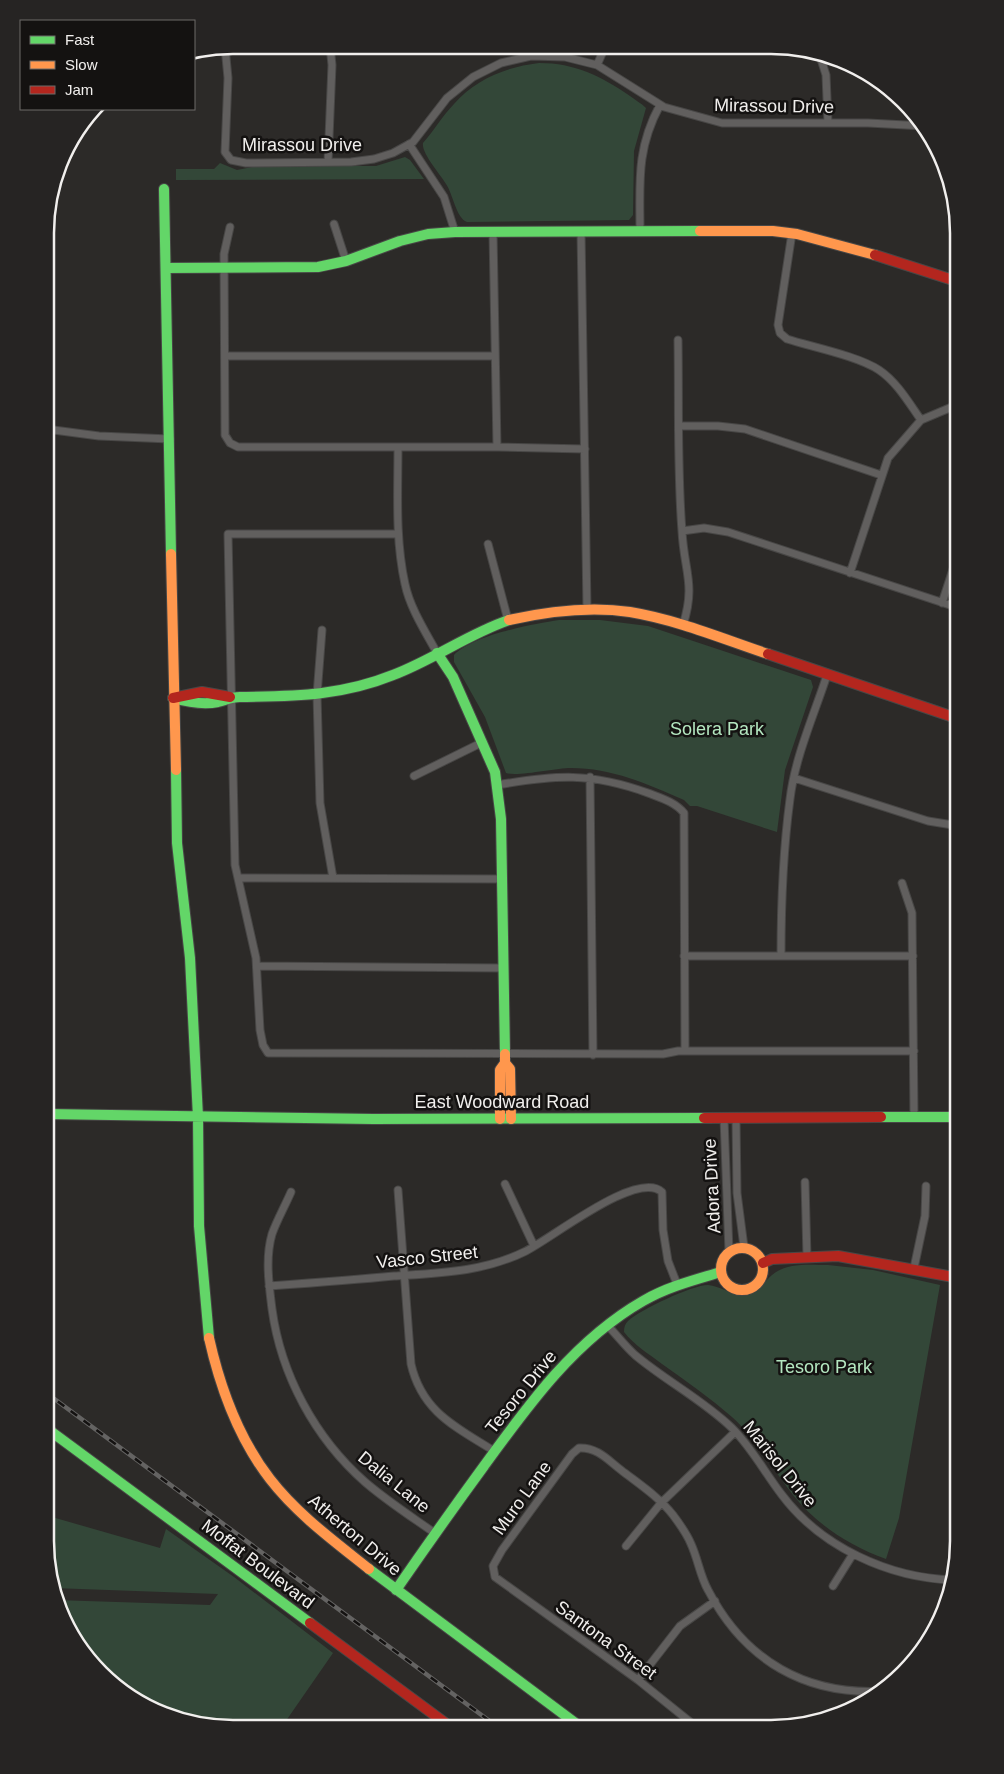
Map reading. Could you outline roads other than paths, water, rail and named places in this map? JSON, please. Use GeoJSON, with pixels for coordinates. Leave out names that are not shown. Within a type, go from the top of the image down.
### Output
{"type":"FeatureCollection","features":[{"type":"Feature","properties":{"kind":"street","name":"Mirassou Drive"},"geometry":{"type":"LineString","coordinates":[[226,54],[228,78],[225,146],[231,160],[246,163],[328,162],[374,159],[408,144],[423,132],[447,98],[486,68],[516,58],[539,55],[565,57],[596,65],[660,105],[692,116],[722,122],[828,122],[914,126]]}},
{"type":"Feature","properties":{"kind":"street"},"geometry":{"type":"LineString","coordinates":[[328,162],[331,54]]}},
{"type":"Feature","properties":{"kind":"street"},"geometry":{"type":"LineString","coordinates":[[596,65],[602,54]]}},
{"type":"Feature","properties":{"kind":"street"},"geometry":{"type":"LineString","coordinates":[[822,61],[828,84],[828,122]]}},
{"type":"Feature","properties":{"kind":"street"},"geometry":{"type":"LineString","coordinates":[[640,231],[641,152],[650,125],[660,105]]}},
{"type":"Feature","properties":{"kind":"street"},"geometry":{"type":"LineString","coordinates":[[408,144],[444,197],[455,232]]}},
{"type":"Feature","properties":{"kind":"street","name":"Atherton Drive"},"geometry":{"type":"LineString","coordinates":[[164,189],[177,843],[190,958],[198,1117],[199,1226],[207,1331],[218,1374],[231,1409],[251,1448],[269,1478],[296,1508],[320,1531],[396,1590],[571,1720]]}},
{"type":"Feature","properties":{"kind":"street"},"geometry":{"type":"LineString","coordinates":[[334,224],[346,262]]}},
{"type":"Feature","properties":{"kind":"street"},"geometry":{"type":"LineString","coordinates":[[230,227],[224,254],[225,435],[230,443],[238,447],[585,449]]}},
{"type":"Feature","properties":{"kind":"street"},"geometry":{"type":"LineString","coordinates":[[581,231],[587,609]]}},
{"type":"Feature","properties":{"kind":"street"},"geometry":{"type":"LineString","coordinates":[[166,268],[318,267],[346,262],[400,241],[428,234],[455,232],[640,231],[792,233],[839,243],[950,279]]}},
{"type":"Feature","properties":{"kind":"street"},"geometry":{"type":"LineString","coordinates":[[492,232],[497,447]]}},
{"type":"Feature","properties":{"kind":"street"},"geometry":{"type":"LineString","coordinates":[[792,233],[778,325],[780,333],[787,339],[865,363],[879,370],[899,390],[921,420]]}},
{"type":"Feature","properties":{"kind":"street"},"geometry":{"type":"LineString","coordinates":[[678,340],[682,531],[690,582],[689,602],[683,625]]}},
{"type":"Feature","properties":{"kind":"street"},"geometry":{"type":"LineString","coordinates":[[226,356],[494,356]]}},
{"type":"Feature","properties":{"kind":"street"},"geometry":{"type":"LineString","coordinates":[[850,573],[888,458],[921,420],[950,408]]}},
{"type":"Feature","properties":{"kind":"street"},"geometry":{"type":"LineString","coordinates":[[680,426],[718,426],[745,429],[881,475]]}},
{"type":"Feature","properties":{"kind":"street"},"geometry":{"type":"LineString","coordinates":[[54,430],[99,436],[170,439]]}},
{"type":"Feature","properties":{"kind":"street"},"geometry":{"type":"LineString","coordinates":[[398,447],[398,534],[405,585],[420,624],[453,677],[495,772],[501,819],[505,1059],[510,1069],[505,1119]]}},
{"type":"Feature","properties":{"kind":"street"},"geometry":{"type":"LineString","coordinates":[[682,531],[704,528],[728,532],[950,605]]}},
{"type":"Feature","properties":{"kind":"street"},"geometry":{"type":"LineString","coordinates":[[398,534],[228,534],[235,865],[257,966],[260,1030],[263,1044],[268,1054],[505,1059],[593,1054],[663,1054],[685,1051],[914,1051]]}},
{"type":"Feature","properties":{"kind":"street"},"geometry":{"type":"LineString","coordinates":[[488,544],[508,620]]}},
{"type":"Feature","properties":{"kind":"street"},"geometry":{"type":"LineString","coordinates":[[942,603],[950,578]]}},
{"type":"Feature","properties":{"kind":"street"},"geometry":{"type":"LineString","coordinates":[[173,698],[187,691],[216,692],[230,697],[317,695],[345,691],[394,675],[465,638],[508,620],[540,613],[587,609],[630,612],[683,625],[950,716]]}},
{"type":"Feature","properties":{"kind":"street"},"geometry":{"type":"LineString","coordinates":[[322,630],[317,695],[320,803],[333,878]]}},
{"type":"Feature","properties":{"kind":"street"},"geometry":{"type":"LineString","coordinates":[[780,956],[781,901],[790,799],[794,778],[827,675]]}},
{"type":"Feature","properties":{"kind":"street"},"geometry":{"type":"LineString","coordinates":[[414,776],[483,742]]}},
{"type":"Feature","properties":{"kind":"street"},"geometry":{"type":"LineString","coordinates":[[497,785],[544,777],[590,777],[623,784],[658,797],[678,805],[684,813],[685,1051]]}},
{"type":"Feature","properties":{"kind":"street"},"geometry":{"type":"LineString","coordinates":[[590,777],[593,1054]]}},
{"type":"Feature","properties":{"kind":"street"},"geometry":{"type":"LineString","coordinates":[[794,778],[928,821],[950,825]]}},
{"type":"Feature","properties":{"kind":"street"},"geometry":{"type":"LineString","coordinates":[[238,878],[502,879]]}},
{"type":"Feature","properties":{"kind":"street"},"geometry":{"type":"LineString","coordinates":[[902,883],[912,913],[914,1117]]}},
{"type":"Feature","properties":{"kind":"street"},"geometry":{"type":"LineString","coordinates":[[684,956],[913,956]]}},
{"type":"Feature","properties":{"kind":"street"},"geometry":{"type":"LineString","coordinates":[[257,966],[503,968]]}},
{"type":"Feature","properties":{"kind":"street","name":"East Woodward Road"},"geometry":{"type":"LineString","coordinates":[[54,1114],[505,1119],[950,1117]]}},
{"type":"Feature","properties":{"kind":"street","name":"Adora Drive"},"geometry":{"type":"LineString","coordinates":[[724,1118],[729,1252]]}},
{"type":"Feature","properties":{"kind":"street","name":"Adora Drive"},"geometry":{"type":"LineString","coordinates":[[736,1118],[738,1200],[744,1248]]}},
{"type":"Feature","properties":{"kind":"street"},"geometry":{"type":"LineString","coordinates":[[804,1182],[807,1257]]}},
{"type":"Feature","properties":{"kind":"street"},"geometry":{"type":"LineString","coordinates":[[505,1184],[534,1246]]}},
{"type":"Feature","properties":{"kind":"street"},"geometry":{"type":"LineString","coordinates":[[914,1268],[925,1216],[926,1186]]}},
{"type":"Feature","properties":{"kind":"street","name":"Vasco Street"},"geometry":{"type":"LineString","coordinates":[[269,1286],[404,1276],[486,1267],[534,1246],[581,1216],[632,1190],[644,1187],[659,1189],[662,1192],[664,1204],[663,1230],[668,1261],[677,1284]]}},
{"type":"Feature","properties":{"kind":"street"},"geometry":{"type":"LineString","coordinates":[[398,1190],[411,1364],[414,1379],[431,1408],[494,1451]]}},
{"type":"Feature","properties":{"kind":"street","name":"Dalia Lane"},"geometry":{"type":"LineString","coordinates":[[291,1192],[272,1234],[268,1265],[274,1326],[283,1358],[295,1388],[319,1430],[336,1452],[364,1481],[436,1534]]}},
{"type":"Feature","properties":{"kind":"street"},"geometry":{"type":"LineString","coordinates":[[744,1248],[756,1252],[763,1263],[762,1277],[758,1283],[746,1290],[733,1288],[727,1284],[721,1272],[722,1261],[729,1252],[744,1248]]}},
{"type":"Feature","properties":{"kind":"street"},"geometry":{"type":"LineString","coordinates":[[763,1263],[772,1259],[838,1256],[914,1268],[950,1276]]}},
{"type":"Feature","properties":{"kind":"street","name":"Tesoro Drive"},"geometry":{"type":"LineString","coordinates":[[396,1590],[494,1451],[550,1376],[607,1324],[650,1296],[689,1279],[721,1272]]}},
{"type":"Feature","properties":{"kind":"street","name":"Marisol Drive"},"geometry":{"type":"LineString","coordinates":[[607,1324],[635,1355],[735,1432],[755,1455],[782,1496],[816,1530],[874,1564],[908,1575],[946,1579]]}},
{"type":"Feature","properties":{"kind":"street"},"geometry":{"type":"LineString","coordinates":[[626,1546],[661,1503],[735,1432]]}},
{"type":"Feature","properties":{"kind":"street","name":"Moffat Boulevard"},"geometry":{"type":"LineString","coordinates":[[54,1434],[441,1720]]}},
{"type":"Feature","properties":{"kind":"street","name":"Muro Lane"},"geometry":{"type":"LineString","coordinates":[[495,1576],[493,1566],[502,1550],[572,1454],[579,1448],[588,1447],[595,1449],[661,1503]]}},
{"type":"Feature","properties":{"kind":"street"},"geometry":{"type":"LineString","coordinates":[[661,1503],[672,1514],[691,1543],[707,1590],[726,1619],[760,1656],[787,1672],[823,1687],[858,1692],[869,1691]]}},
{"type":"Feature","properties":{"kind":"street"},"geometry":{"type":"LineString","coordinates":[[833,1586],[854,1554]]}},
{"type":"Feature","properties":{"kind":"street","name":"Santona Street"},"geometry":{"type":"LineString","coordinates":[[495,1576],[638,1680],[688,1720]]}},
{"type":"Feature","properties":{"kind":"street"},"geometry":{"type":"LineString","coordinates":[[638,1680],[680,1626],[715,1601]]}},
{"type":"Feature","properties":{"kind":"railway"},"geometry":{"type":"LineString","coordinates":[[54,1399],[488,1720]]}},
{"type":"Feature","properties":{"kind":"park label","name":"Solera Park"},"geometry":{"type":"Point","coordinates":[717,729]}},
{"type":"Feature","properties":{"kind":"park label","name":"Tesoro Park"},"geometry":{"type":"Point","coordinates":[824,1367]}}]}
